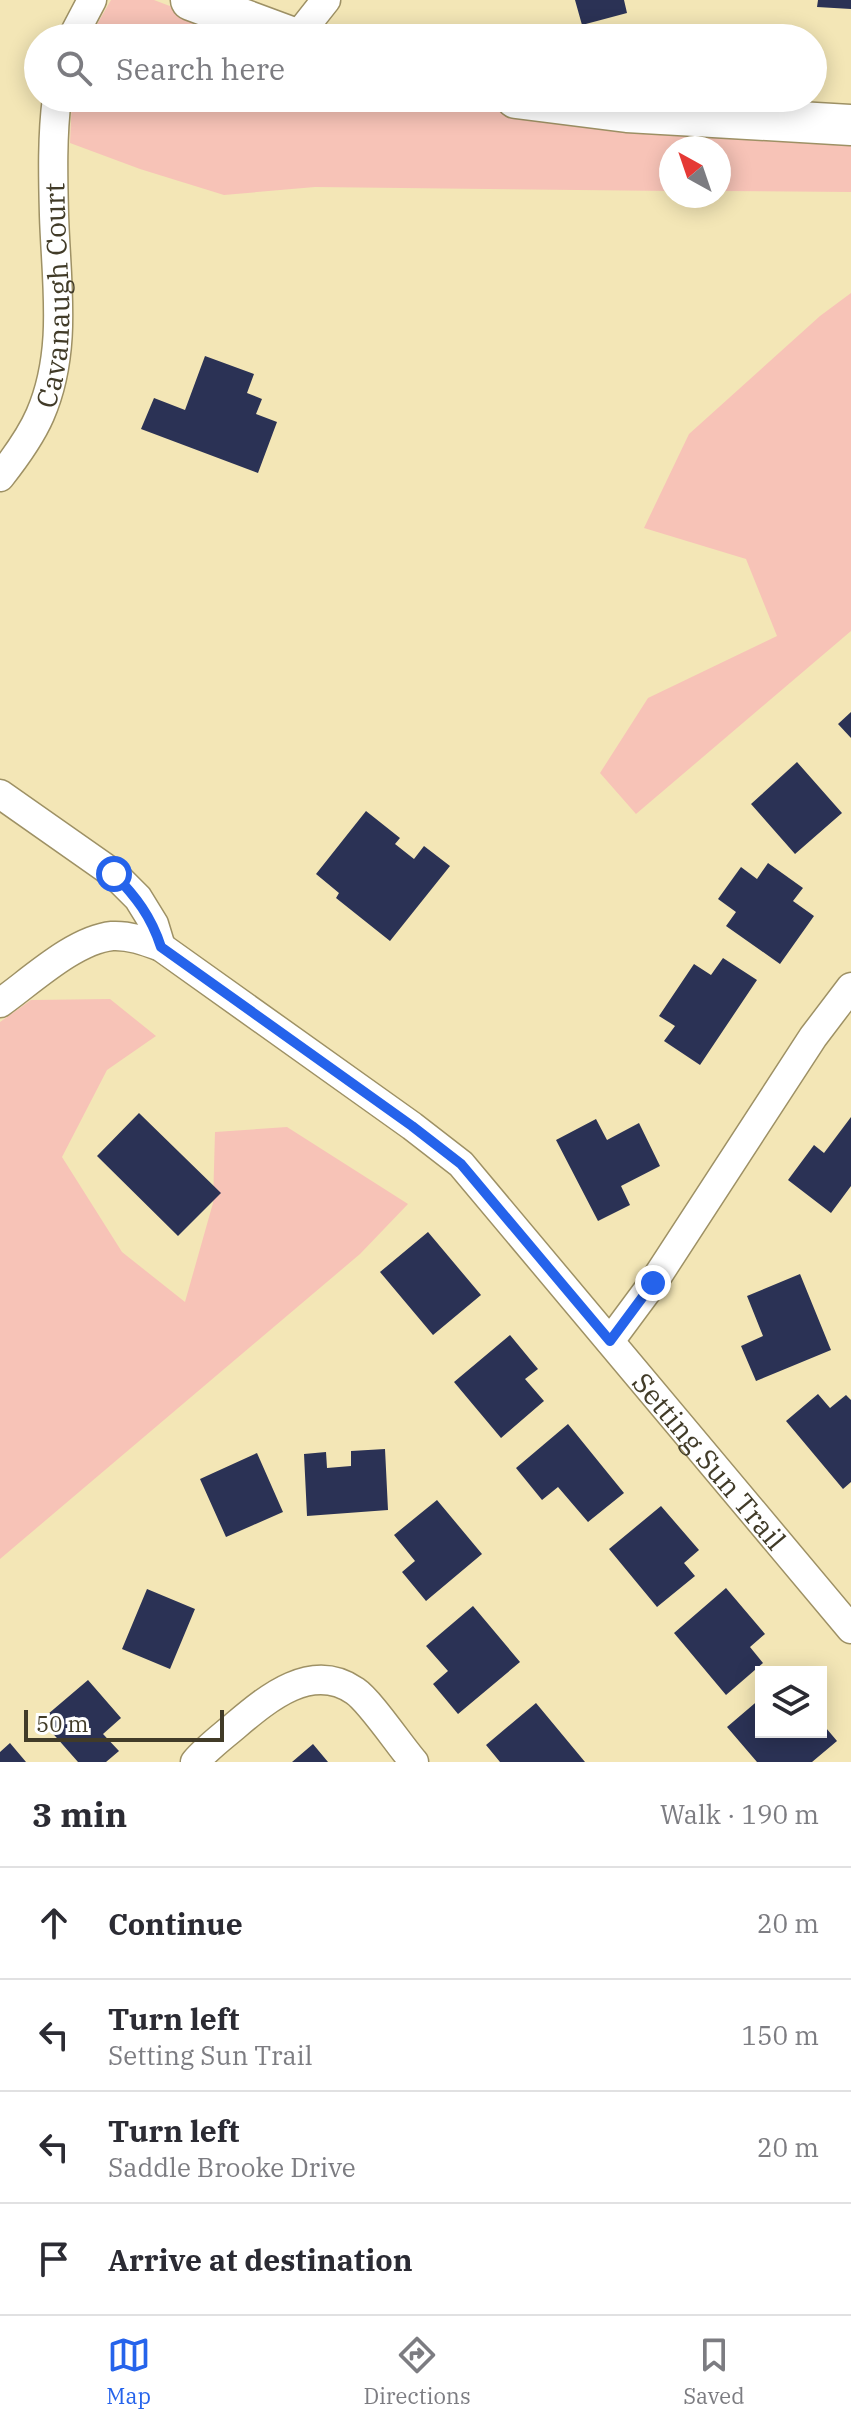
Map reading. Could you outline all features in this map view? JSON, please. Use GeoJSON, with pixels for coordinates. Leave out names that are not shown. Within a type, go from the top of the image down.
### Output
{"type":"FeatureCollection","features":[{"type":"Feature","properties":{"kind":"main road"},"geometry":{"type":"LineString","coordinates":[[191,0],[256,24]]}},
{"type":"Feature","properties":{"kind":"main road"},"geometry":{"type":"LineString","coordinates":[[627,112],[851,125]]}},
{"type":"Feature","properties":{"kind":"street"},"geometry":{"type":"LineString","coordinates":[[79,24],[92,0]]}},
{"type":"Feature","properties":{"kind":"street"},"geometry":{"type":"LineString","coordinates":[[306,24],[326,0]]}},
{"type":"Feature","properties":{"kind":"street","name":"Cavanaugh Court"},"geometry":{"type":"LineString","coordinates":[[0,477],[24,445],[40,415],[49,388],[58,338],[60,308],[54,214],[57,112]]}},
{"type":"Feature","properties":{"kind":"street"},"geometry":{"type":"LineString","coordinates":[[0,794],[114,874],[138,898],[154,924],[161,947]]}},
{"type":"Feature","properties":{"kind":"street","name":"Setting Sun Trail"},"geometry":{"type":"LineString","coordinates":[[0,1003],[67,954],[94,941],[113,936],[138,938],[161,947],[412,1126],[461,1164],[851,1629]]}},
{"type":"Feature","properties":{"kind":"street"},"geometry":{"type":"LineString","coordinates":[[610,1341],[653,1283],[813,1037],[849,991]]}},
{"type":"Feature","properties":{"kind":"street"},"geometry":{"type":"LineString","coordinates":[[195,1762],[269,1697],[294,1683],[321,1680],[356,1691],[414,1762]]}},
{"type":"Feature","properties":{"kind":"shaded area"},"geometry":{"type":"Polygon","coordinates":[[[111,0],[154,0],[217,24],[97,24],[111,0]]]}},
{"type":"Feature","properties":{"kind":"shaded area"},"geometry":{"type":"Polygon","coordinates":[[[71,112],[514,112],[540,117],[851,139],[851,192],[731,191],[731,136],[659,136],[659,191],[315,187],[224,195],[70,143],[71,112]]]}},
{"type":"Feature","properties":{"kind":"shaded area"},"geometry":{"type":"Polygon","coordinates":[[[851,293],[851,631],[636,814],[600,773],[648,698],[777,636],[746,559],[644,528],[689,434],[820,316],[851,293]]]}},
{"type":"Feature","properties":{"kind":"shaded area"},"geometry":{"type":"Polygon","coordinates":[[[110,999],[156,1036],[107,1070],[62,1157],[122,1252],[185,1302],[213,1203],[215,1132],[287,1127],[408,1204],[360,1254],[0,1559],[0,1022],[31,1000],[110,999]]]}},
{"type":"Feature","properties":{"kind":"building"},"geometry":{"type":"Polygon","coordinates":[[[575,0],[624,0],[627,13],[582,24],[575,0]]]}},
{"type":"Feature","properties":{"kind":"building"},"geometry":{"type":"Polygon","coordinates":[[[818,0],[851,0],[851,9],[817,7],[818,0]]]}},
{"type":"Feature","properties":{"kind":"building"},"geometry":{"type":"Polygon","coordinates":[[[205,356],[254,374],[247,393],[262,399],[256,414],[277,422],[258,473],[141,429],[154,398],[185,410],[205,356]]]}},
{"type":"Feature","properties":{"kind":"building"},"geometry":{"type":"Polygon","coordinates":[[[851,712],[851,738],[838,724],[851,712]]]}},
{"type":"Feature","properties":{"kind":"building"},"geometry":{"type":"Polygon","coordinates":[[[797,762],[842,813],[795,854],[751,804],[797,762]]]}},
{"type":"Feature","properties":{"kind":"building"},"geometry":{"type":"Polygon","coordinates":[[[366,811],[400,838],[395,844],[414,859],[424,846],[450,866],[390,941],[336,898],[339,893],[316,874],[366,811]]]}},
{"type":"Feature","properties":{"kind":"building"},"geometry":{"type":"Polygon","coordinates":[[[768,863],[803,888],[793,901],[814,916],[780,964],[726,926],[736,912],[718,899],[741,867],[757,879],[768,863]]]}},
{"type":"Feature","properties":{"kind":"building"},"geometry":{"type":"Polygon","coordinates":[[[723,958],[757,980],[700,1065],[664,1041],[675,1026],[659,1016],[694,964],[711,975],[723,958]]]}},
{"type":"Feature","properties":{"kind":"building"},"geometry":{"type":"Polygon","coordinates":[[[139,1113],[221,1193],[178,1236],[97,1156],[139,1113]]]}},
{"type":"Feature","properties":{"kind":"building"},"geometry":{"type":"Polygon","coordinates":[[[851,1117],[851,1186],[831,1213],[788,1180],[814,1145],[824,1153],[851,1117]]]}},
{"type":"Feature","properties":{"kind":"building"},"geometry":{"type":"Polygon","coordinates":[[[596,1119],[607,1140],[639,1123],[660,1166],[621,1186],[630,1205],[598,1221],[556,1140],[596,1119]]]}},
{"type":"Feature","properties":{"kind":"building"},"geometry":{"type":"Polygon","coordinates":[[[428,1232],[481,1295],[433,1335],[380,1272],[428,1232]]]}},
{"type":"Feature","properties":{"kind":"building"},"geometry":{"type":"Polygon","coordinates":[[[800,1274],[831,1350],[756,1381],[741,1346],[763,1336],[747,1296],[800,1274]]]}},
{"type":"Feature","properties":{"kind":"building"},"geometry":{"type":"Polygon","coordinates":[[[510,1335],[538,1369],[525,1379],[544,1401],[501,1438],[454,1382],[510,1335]]]}},
{"type":"Feature","properties":{"kind":"building"},"geometry":{"type":"Polygon","coordinates":[[[818,1394],[830,1408],[846,1395],[851,1400],[851,1482],[843,1489],[786,1421],[818,1394]]]}},
{"type":"Feature","properties":{"kind":"building"},"geometry":{"type":"Polygon","coordinates":[[[568,1424],[624,1493],[588,1522],[558,1487],[542,1500],[516,1468],[568,1424]]]}},
{"type":"Feature","properties":{"kind":"building"},"geometry":{"type":"Polygon","coordinates":[[[385,1449],[388,1510],[307,1516],[304,1454],[326,1452],[327,1468],[351,1466],[351,1451],[385,1449]]]}},
{"type":"Feature","properties":{"kind":"building"},"geometry":{"type":"Polygon","coordinates":[[[257,1453],[283,1512],[226,1537],[200,1479],[257,1453]]]}},
{"type":"Feature","properties":{"kind":"building"},"geometry":{"type":"Polygon","coordinates":[[[437,1500],[482,1554],[426,1601],[402,1572],[415,1561],[394,1535],[437,1500]]]}},
{"type":"Feature","properties":{"kind":"building"},"geometry":{"type":"Polygon","coordinates":[[[661,1506],[699,1550],[684,1563],[695,1576],[657,1607],[609,1549],[661,1506]]]}},
{"type":"Feature","properties":{"kind":"building"},"geometry":{"type":"Polygon","coordinates":[[[726,1588],[765,1634],[750,1647],[763,1663],[755,1666],[755,1670],[726,1695],[674,1633],[726,1588]]]}},
{"type":"Feature","properties":{"kind":"building"},"geometry":{"type":"Polygon","coordinates":[[[147,1589],[195,1609],[170,1669],[122,1649],[147,1589]]]}},
{"type":"Feature","properties":{"kind":"building"},"geometry":{"type":"Polygon","coordinates":[[[473,1606],[520,1662],[458,1714],[433,1684],[448,1671],[426,1646],[473,1606]]]}},
{"type":"Feature","properties":{"kind":"building"},"geometry":{"type":"Polygon","coordinates":[[[88,1680],[121,1718],[103,1734],[119,1751],[106,1762],[78,1762],[41,1720],[88,1680]]]}},
{"type":"Feature","properties":{"kind":"building"},"geometry":{"type":"Polygon","coordinates":[[[536,1703],[585,1762],[500,1762],[486,1745],[536,1703]]]}},
{"type":"Feature","properties":{"kind":"building"},"geometry":{"type":"Polygon","coordinates":[[[755,1703],[755,1738],[827,1738],[827,1729],[837,1741],[812,1762],[757,1762],[727,1727],[755,1703]]]}},
{"type":"Feature","properties":{"kind":"building"},"geometry":{"type":"Polygon","coordinates":[[[10,1743],[26,1762],[0,1762],[0,1752],[10,1743]]]}},
{"type":"Feature","properties":{"kind":"building"},"geometry":{"type":"Polygon","coordinates":[[[313,1744],[328,1762],[292,1762],[313,1744]]]}},
{"type":"Feature","properties":{"kind":"route"},"geometry":{"type":"LineString","coordinates":[[114,874],[138,898],[154,924],[161,947],[461,1164],[610,1341],[653,1283]]}}]}
